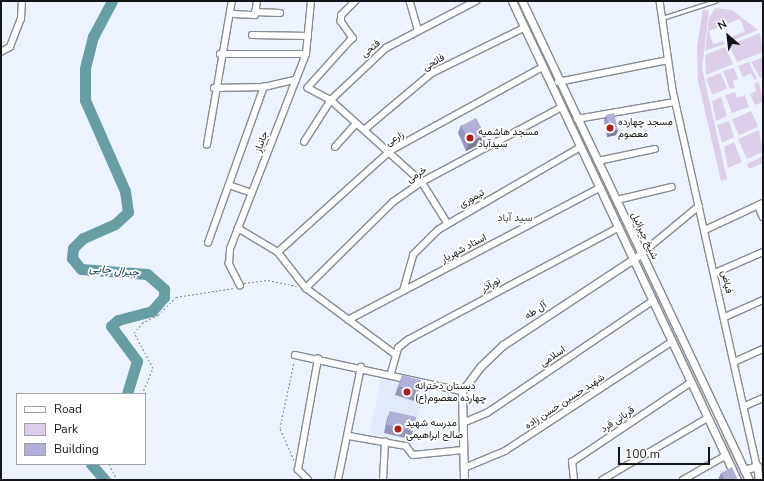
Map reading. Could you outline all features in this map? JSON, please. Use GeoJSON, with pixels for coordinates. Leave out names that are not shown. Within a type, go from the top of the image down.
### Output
{"type":"FeatureCollection","features":[{"type":"Feature","properties":{"kind":"street"},"geometry":{"type":"LineString","coordinates":[[1,52],[10,47],[21,19],[22,1]]}},
{"type":"Feature","properties":{"kind":"street"},"geometry":{"type":"LineString","coordinates":[[207,145],[214,88],[232,1]]}},
{"type":"Feature","properties":{"kind":"street"},"geometry":{"type":"LineString","coordinates":[[255,12],[257,1]]}},
{"type":"Feature","properties":{"kind":"street","name":"جانباز"},"geometry":{"type":"LineString","coordinates":[[240,286],[230,264],[230,249],[306,54],[311,1]]}},
{"type":"Feature","properties":{"kind":"street"},"geometry":{"type":"LineString","coordinates":[[356,1],[342,15],[341,21],[353,38],[308,88],[331,100],[356,124],[390,151],[422,182],[448,224]]}},
{"type":"Feature","properties":{"kind":"street"},"geometry":{"type":"LineString","coordinates":[[410,1],[418,29]]}},
{"type":"Feature","properties":{"kind":"street","name":"فتحی"},"geometry":{"type":"LineString","coordinates":[[304,142],[331,100],[386,48],[418,29],[476,1]]}},
{"type":"Feature","properties":{"kind":"street"},"geometry":{"type":"LineString","coordinates":[[512,1],[597,189],[737,480]]}},
{"type":"Feature","properties":{"kind":"street","name":"شیخ جبرائیل"},"geometry":{"type":"LineString","coordinates":[[522,1],[558,82],[617,200],[641,254],[749,480]]}},
{"type":"Feature","properties":{"kind":"street","name":"فیاض"},"geometry":{"type":"LineString","coordinates":[[660,1],[675,102],[758,466]]}},
{"type":"Feature","properties":{"kind":"street"},"geometry":{"type":"LineString","coordinates":[[234,14],[254,14],[255,12],[280,13]]}},
{"type":"Feature","properties":{"kind":"street"},"geometry":{"type":"LineString","coordinates":[[524,28],[532,24]]}},
{"type":"Feature","properties":{"kind":"street","name":"فاتحی"},"geometry":{"type":"LineString","coordinates":[[364,130],[432,73],[524,28]]}},
{"type":"Feature","properties":{"kind":"street"},"geometry":{"type":"LineString","coordinates":[[252,35],[308,36]]}},
{"type":"Feature","properties":{"kind":"street"},"geometry":{"type":"LineString","coordinates":[[220,54],[306,54]]}},
{"type":"Feature","properties":{"kind":"street"},"geometry":{"type":"LineString","coordinates":[[558,82],[668,60]]}},
{"type":"Feature","properties":{"kind":"street","name":"زارعی"},"geometry":{"type":"LineString","coordinates":[[278,252],[390,151],[541,68]]}},
{"type":"Feature","properties":{"kind":"street"},"geometry":{"type":"LineString","coordinates":[[214,88],[264,87],[295,80]]}},
{"type":"Feature","properties":{"kind":"street"},"geometry":{"type":"LineString","coordinates":[[208,243],[264,87]]}},
{"type":"Feature","properties":{"kind":"street"},"geometry":{"type":"LineString","coordinates":[[576,119],[675,102]]}},
{"type":"Feature","properties":{"kind":"street","name":"خرمی"},"geometry":{"type":"LineString","coordinates":[[306,288],[393,202],[422,182],[560,108]]}},
{"type":"Feature","properties":{"kind":"street"},"geometry":{"type":"LineString","coordinates":[[335,148],[356,124]]}},
{"type":"Feature","properties":{"kind":"street","name":"تیموری"},"geometry":{"type":"LineString","coordinates":[[403,291],[413,255],[422,243],[448,224],[579,148]]}},
{"type":"Feature","properties":{"kind":"street"},"geometry":{"type":"LineString","coordinates":[[587,167],[598,162],[655,149]]}},
{"type":"Feature","properties":{"kind":"street"},"geometry":{"type":"LineString","coordinates":[[229,186],[252,193]]}},
{"type":"Feature","properties":{"kind":"street"},"geometry":{"type":"LineString","coordinates":[[617,200],[671,186]]}},
{"type":"Feature","properties":{"kind":"street","name":"استاد شهریار"},"geometry":{"type":"LineString","coordinates":[[348,320],[597,189]]}},
{"type":"Feature","properties":{"kind":"street"},"geometry":{"type":"LineString","coordinates":[[705,230],[760,204],[763,217]]}},
{"type":"Feature","properties":{"kind":"street"},"geometry":{"type":"LineString","coordinates":[[641,254],[699,206]]}},
{"type":"Feature","properties":{"kind":"street"},"geometry":{"type":"LineString","coordinates":[[238,228],[278,252],[306,288],[395,354],[391,373]]}},
{"type":"Feature","properties":{"kind":"street","name":"نورآذر"},"geometry":{"type":"LineString","coordinates":[[395,354],[408,340],[616,229]]}},
{"type":"Feature","properties":{"kind":"street"},"geometry":{"type":"LineString","coordinates":[[715,273],[763,252]]}},
{"type":"Feature","properties":{"kind":"street","name":"آل طه"},"geometry":{"type":"LineString","coordinates":[[462,391],[503,345],[641,254]]}},
{"type":"Feature","properties":{"kind":"street"},"geometry":{"type":"LineString","coordinates":[[725,317],[763,300]]}},
{"type":"Feature","properties":{"kind":"street","name":"اسلامی"},"geometry":{"type":"LineString","coordinates":[[463,423],[487,413],[651,302]]}},
{"type":"Feature","properties":{"kind":"street","name":"شهید حسین حسن زاده"},"geometry":{"type":"LineString","coordinates":[[464,468],[505,451],[670,342]]}},
{"type":"Feature","properties":{"kind":"street"},"geometry":{"type":"LineString","coordinates":[[734,362],[763,349]]}},
{"type":"Feature","properties":{"kind":"street"},"geometry":{"type":"LineString","coordinates":[[295,355],[318,358],[391,373],[462,391],[464,480]]}},
{"type":"Feature","properties":{"kind":"street"},"geometry":{"type":"LineString","coordinates":[[308,480],[298,470],[318,358]]}},
{"type":"Feature","properties":{"kind":"street"},"geometry":{"type":"LineString","coordinates":[[338,480],[349,436],[361,367]]}},
{"type":"Feature","properties":{"kind":"street","name":"قربانی فرد"},"geometry":{"type":"LineString","coordinates":[[574,480],[572,462],[690,383]]}},
{"type":"Feature","properties":{"kind":"street"},"geometry":{"type":"LineString","coordinates":[[745,406],[763,398]]}},
{"type":"Feature","properties":{"kind":"street"},"geometry":{"type":"LineString","coordinates":[[604,480],[706,418],[717,414]]}},
{"type":"Feature","properties":{"kind":"street"},"geometry":{"type":"LineString","coordinates":[[349,436],[406,446],[413,455],[463,450]]}},
{"type":"Feature","properties":{"kind":"street"},"geometry":{"type":"LineString","coordinates":[[383,480],[385,442]]}},
{"type":"Feature","properties":{"kind":"street"},"geometry":{"type":"LineString","coordinates":[[683,480],[725,456]]}},
{"type":"Feature","properties":{"kind":"street"},"geometry":{"type":"LineString","coordinates":[[759,480],[758,466],[763,458]]}},
{"type":"Feature","properties":{"kind":"street"},"geometry":{"type":"LineString","coordinates":[[744,470],[758,466]]}},
{"type":"Feature","properties":{"kind":"lane"},"geometry":{"type":"LineString","coordinates":[[662,18],[715,1]]}},
{"type":"Feature","properties":{"kind":"path"},"geometry":{"type":"LineString","coordinates":[[142,393],[153,368],[134,333],[142,323],[158,315],[176,297],[224,292],[240,286],[268,280],[306,288]]}},
{"type":"Feature","properties":{"kind":"path"},"geometry":{"type":"LineString","coordinates":[[295,355],[280,428],[298,470]]}},
{"type":"Feature","properties":{"kind":"path"},"geometry":{"type":"LineString","coordinates":[[110,465],[117,480]]}},
{"type":"Feature","properties":{"kind":"shaded area"},"geometry":{"type":"Polygon","coordinates":[[[382,375],[425,384],[413,442],[370,433],[382,375]]]}},
{"type":"Feature","properties":{"kind":"green space"},"geometry":{"type":"Polygon","coordinates":[[[715,8],[732,10],[758,30],[729,42],[727,39],[745,31],[740,19],[709,31],[713,44],[723,41],[725,44],[705,51],[709,18],[715,8]]]}},
{"type":"Feature","properties":{"kind":"green space"},"geometry":{"type":"Polygon","coordinates":[[[703,9],[709,11],[702,68],[727,179],[721,181],[698,81],[697,47],[703,9]]]}},
{"type":"Feature","properties":{"kind":"green space"},"geometry":{"type":"Polygon","coordinates":[[[531,33],[547,61],[591,155],[585,152],[531,33]]]}},
{"type":"Feature","properties":{"kind":"green space"},"geometry":{"type":"Polygon","coordinates":[[[760,33],[763,52],[737,62],[729,45],[760,33]]]}},
{"type":"Feature","properties":{"kind":"green space"},"geometry":{"type":"Polygon","coordinates":[[[725,47],[733,64],[706,75],[705,55],[725,47]]]}},
{"type":"Feature","properties":{"kind":"green space"},"geometry":{"type":"Polygon","coordinates":[[[763,57],[763,77],[760,78],[751,62],[763,57]]]}},
{"type":"Feature","properties":{"kind":"green space"},"geometry":{"type":"Polygon","coordinates":[[[749,62],[757,79],[754,80],[751,73],[743,77],[738,66],[749,62]]]}},
{"type":"Feature","properties":{"kind":"green space"},"geometry":{"type":"Polygon","coordinates":[[[734,68],[738,79],[733,81],[735,88],[730,89],[723,71],[734,68]]]}},
{"type":"Feature","properties":{"kind":"green space"},"geometry":{"type":"Polygon","coordinates":[[[721,73],[727,89],[712,95],[706,79],[721,73]]]}},
{"type":"Feature","properties":{"kind":"green space"},"geometry":{"type":"Polygon","coordinates":[[[759,82],[763,102],[755,105],[750,94],[756,91],[754,84],[759,82]]]}},
{"type":"Feature","properties":{"kind":"green space"},"geometry":{"type":"Polygon","coordinates":[[[735,92],[737,98],[745,95],[749,107],[732,113],[725,95],[735,92]]]}},
{"type":"Feature","properties":{"kind":"green space"},"geometry":{"type":"Polygon","coordinates":[[[721,97],[727,116],[716,121],[712,101],[721,97]]]}},
{"type":"Feature","properties":{"kind":"green space"},"geometry":{"type":"Polygon","coordinates":[[[751,111],[758,126],[739,135],[732,120],[751,111]]]}},
{"type":"Feature","properties":{"kind":"green space"},"geometry":{"type":"Polygon","coordinates":[[[729,121],[734,137],[722,143],[717,125],[729,121]]]}},
{"type":"Feature","properties":{"kind":"green space"},"geometry":{"type":"Polygon","coordinates":[[[759,130],[763,152],[747,159],[738,139],[759,130]]]}},
{"type":"Feature","properties":{"kind":"green space"},"geometry":{"type":"Polygon","coordinates":[[[734,142],[742,162],[728,168],[724,147],[734,142]]]}},
{"type":"Feature","properties":{"kind":"green space"},"geometry":{"type":"Polygon","coordinates":[[[763,156],[763,163],[749,169],[747,164],[763,156]]]}},
{"type":"Feature","properties":{"kind":"green space"},"geometry":{"type":"Polygon","coordinates":[[[597,174],[604,183],[633,249],[623,234],[597,174]]]}},
{"type":"Feature","properties":{"kind":"green space"},"geometry":{"type":"Polygon","coordinates":[[[642,270],[645,271],[708,405],[692,378],[642,270]]]}},
{"type":"Feature","properties":{"kind":"green space"},"geometry":{"type":"Polygon","coordinates":[[[712,422],[727,443],[745,480],[741,480],[712,422]]]}},
{"type":"Feature","properties":{"kind":"building"},"geometry":{"type":"Polygon","coordinates":[[[614,113],[618,130],[610,131],[606,115],[614,113]]]}},
{"type":"Feature","properties":{"kind":"building"},"geometry":{"type":"Polygon","coordinates":[[[476,118],[485,135],[470,143],[461,126],[476,118]]]}},
{"type":"Feature","properties":{"kind":"building"},"geometry":{"type":"Polygon","coordinates":[[[402,375],[421,380],[418,392],[399,387],[402,375]]]}},
{"type":"Feature","properties":{"kind":"building"},"geometry":{"type":"Polygon","coordinates":[[[390,411],[416,417],[413,431],[387,425],[390,411]]]}},
{"type":"Feature","properties":{"kind":"building"},"geometry":{"type":"Polygon","coordinates":[[[732,467],[738,480],[725,480],[721,473],[732,467]]]}},
{"type":"Feature","properties":{"kind":"waterway","name":"جیرال چایی"},"geometry":{"type":"LineString","coordinates":[[112,1],[93,36],[85,69],[85,100],[125,191],[128,212],[115,224],[83,238],[73,248],[72,258],[81,269],[147,274],[164,289],[164,297],[152,311],[118,320],[111,326],[137,361],[127,393]]}},
{"type":"Feature","properties":{"kind":"waterway","name":"جیرال چایی"},"geometry":{"type":"LineString","coordinates":[[92,465],[105,480]]}},
{"type":"Feature","properties":{"kind":"place","name":"مسجد چهارده معصوم"},"geometry":{"type":"Point","coordinates":[610,128]}},
{"type":"Feature","properties":{"kind":"place","name":"مسجد هاشمیه سیدآباد"},"geometry":{"type":"Point","coordinates":[470,138]}},
{"type":"Feature","properties":{"kind":"place","name":"دبستان دخترانه چهارده معصوم(ع)"},"geometry":{"type":"Point","coordinates":[407,392]}},
{"type":"Feature","properties":{"kind":"place","name":"مدرسه شهید صالح ابراهیمی"},"geometry":{"type":"Point","coordinates":[398,429]}},
{"type":"Feature","properties":{"kind":"district","name":"سید آباد"},"geometry":{"type":"Point","coordinates":[515,218]}}]}
